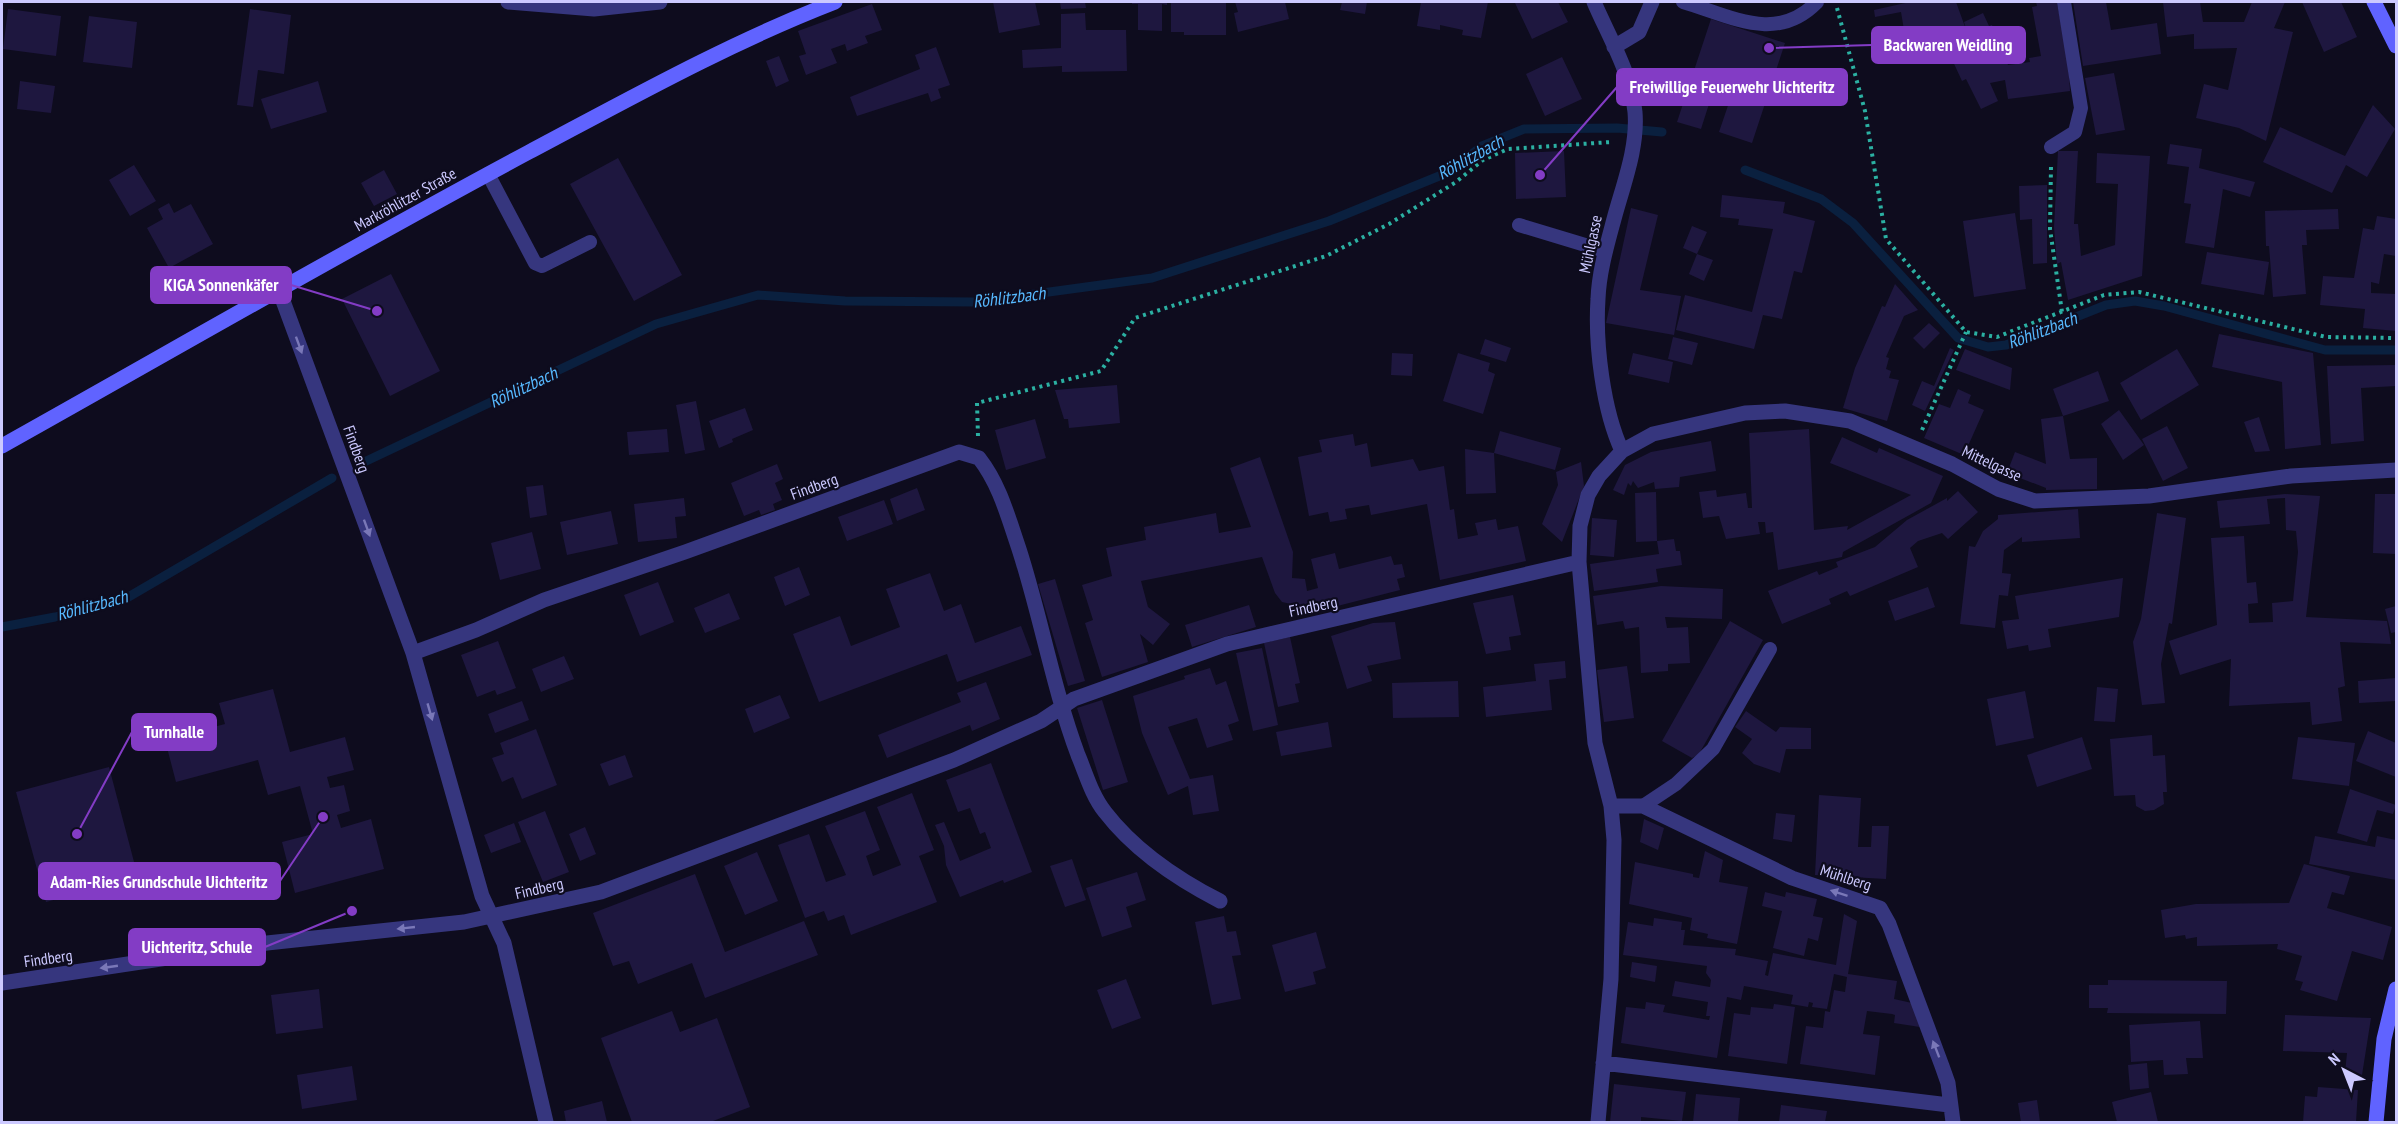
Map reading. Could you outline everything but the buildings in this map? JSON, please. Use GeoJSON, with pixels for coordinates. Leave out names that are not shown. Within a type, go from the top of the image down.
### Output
{"type":"FeatureCollection","features":[{"type":"Feature","properties":{"kind":"main road","name":"Markröhlitzer Straße"},"geometry":{"type":"LineString","coordinates":[[2,446],[279,290],[647,89],[774,27],[836,2]]}},
{"type":"Feature","properties":{"kind":"main road"},"geometry":{"type":"LineString","coordinates":[[2374,2],[2397,45]]}},
{"type":"Feature","properties":{"kind":"main road"},"geometry":{"type":"LineString","coordinates":[[2376,1122],[2384,1039],[2397,989]]}},
{"type":"Feature","properties":{"kind":"street"},"geometry":{"type":"LineString","coordinates":[[508,2],[594,9],[660,2]]}},
{"type":"Feature","properties":{"kind":"street","name":"Mühlgasse"},"geometry":{"type":"LineString","coordinates":[[1594,2],[1630,84],[1635,113],[1634,141],[1605,251],[1598,299],[1599,345],[1611,428],[1622,451]]}},
{"type":"Feature","properties":{"kind":"street"},"geometry":{"type":"LineString","coordinates":[[1614,47],[1639,32],[1652,2]]}},
{"type":"Feature","properties":{"kind":"street","name":"Findberg"},"geometry":{"type":"LineString","coordinates":[[279,290],[413,653],[482,896],[492,917]]}},
{"type":"Feature","properties":{"kind":"street","name":"Mittelgasse"},"geometry":{"type":"LineString","coordinates":[[1622,451],[1653,434],[1745,413],[1785,411],[1850,421],[1915,447],[1998,489],[2035,501],[2149,496],[2291,476],[2397,470]]}},
{"type":"Feature","properties":{"kind":"street"},"geometry":{"type":"LineString","coordinates":[[1598,1122],[1611,979],[1614,840],[1611,806],[1595,743],[1579,562],[1580,526],[1588,495],[1606,465],[1622,451]]}},
{"type":"Feature","properties":{"kind":"street","name":"Findberg"},"geometry":{"type":"LineString","coordinates":[[413,653],[477,630],[544,600],[685,552],[959,452],[979,458]]}},
{"type":"Feature","properties":{"kind":"street"},"geometry":{"type":"LineString","coordinates":[[979,458],[997,485],[1030,584],[1062,707],[1088,781],[1105,812],[1153,859],[1184,882],[1220,901]]}},
{"type":"Feature","properties":{"kind":"street","name":"Findberg"},"geometry":{"type":"LineString","coordinates":[[2,983],[267,943],[464,922],[601,892],[954,760],[1041,721],[1074,699],[1227,644],[1579,562]]}},
{"type":"Feature","properties":{"kind":"street","name":"Mühlberg"},"geometry":{"type":"LineString","coordinates":[[1611,806],[1643,806],[1792,878],[1880,908],[1948,1083],[1949,1106],[1953,1122]]}},
{"type":"Feature","properties":{"kind":"street"},"geometry":{"type":"LineString","coordinates":[[492,917],[504,943],[546,1122]]}},
{"type":"Feature","properties":{"kind":"street"},"geometry":{"type":"LineString","coordinates":[[1603,1063],[1949,1106]]}},
{"type":"Feature","properties":{"kind":"lane"},"geometry":{"type":"LineString","coordinates":[[1683,2],[1763,26],[1785,23],[1805,14],[1817,2]]}},
{"type":"Feature","properties":{"kind":"lane"},"geometry":{"type":"LineString","coordinates":[[2051,147],[2075,132],[2081,108],[2064,2]]}},
{"type":"Feature","properties":{"kind":"lane"},"geometry":{"type":"LineString","coordinates":[[489,174],[535,263],[542,266],[590,242]]}},
{"type":"Feature","properties":{"kind":"lane"},"geometry":{"type":"LineString","coordinates":[[1519,225],[1605,251]]}},
{"type":"Feature","properties":{"kind":"lane"},"geometry":{"type":"LineString","coordinates":[[1643,806],[1676,784],[1713,749],[1770,648]]}},
{"type":"Feature","properties":{"kind":"path"},"geometry":{"type":"LineString","coordinates":[[1835,2],[1865,111],[1886,239],[1966,332],[1997,337],[2104,295],[2139,292],[2326,337],[2397,338]]}},
{"type":"Feature","properties":{"kind":"path"},"geometry":{"type":"LineString","coordinates":[[979,458],[977,404],[1101,371],[1135,318],[1326,256],[1389,224],[1456,182],[1483,160],[1508,149],[1634,141]]}},
{"type":"Feature","properties":{"kind":"path"},"geometry":{"type":"LineString","coordinates":[[2051,147],[2050,229],[2062,312]]}},
{"type":"Feature","properties":{"kind":"path"},"geometry":{"type":"LineString","coordinates":[[1915,447],[1966,332]]}},
{"type":"Feature","properties":{"kind":"waterway","name":"Röhlitzbach"},"geometry":{"type":"LineString","coordinates":[[360,464],[656,324],[758,295],[845,301],[975,302],[1152,278],[1329,221],[1449,172],[1482,146],[1524,129],[1617,128],[1662,132]]}},
{"type":"Feature","properties":{"kind":"waterway","name":"Röhlitzbach"},"geometry":{"type":"LineString","coordinates":[[1745,170],[1821,199],[1853,223],[1958,338],[1988,347],[2006,345],[2106,305],[2135,301],[2164,306],[2325,350],[2396,350]]}},
{"type":"Feature","properties":{"kind":"waterway","name":"Röhlitzbach"},"geometry":{"type":"LineString","coordinates":[[2,627],[55,617],[125,599],[332,478]]}},
{"type":"Feature","properties":{"kind":"place","name":"Backwaren Weidling"},"geometry":{"type":"Point","coordinates":[1769,48]}},
{"type":"Feature","properties":{"kind":"place","name":"Freiwillige Feuerwehr Uichteritz"},"geometry":{"type":"Point","coordinates":[1540,175]}},
{"type":"Feature","properties":{"kind":"place","name":"KIGA Sonnenkäfer"},"geometry":{"type":"Point","coordinates":[377,311]}},
{"type":"Feature","properties":{"kind":"place","name":"Adam-Ries Grundschule Uichteritz"},"geometry":{"type":"Point","coordinates":[323,817]}},
{"type":"Feature","properties":{"kind":"place","name":"Turnhalle"},"geometry":{"type":"Point","coordinates":[77,834]}},
{"type":"Feature","properties":{"kind":"place","name":"Uichteritz, Schule"},"geometry":{"type":"Point","coordinates":[352,911]}}]}
